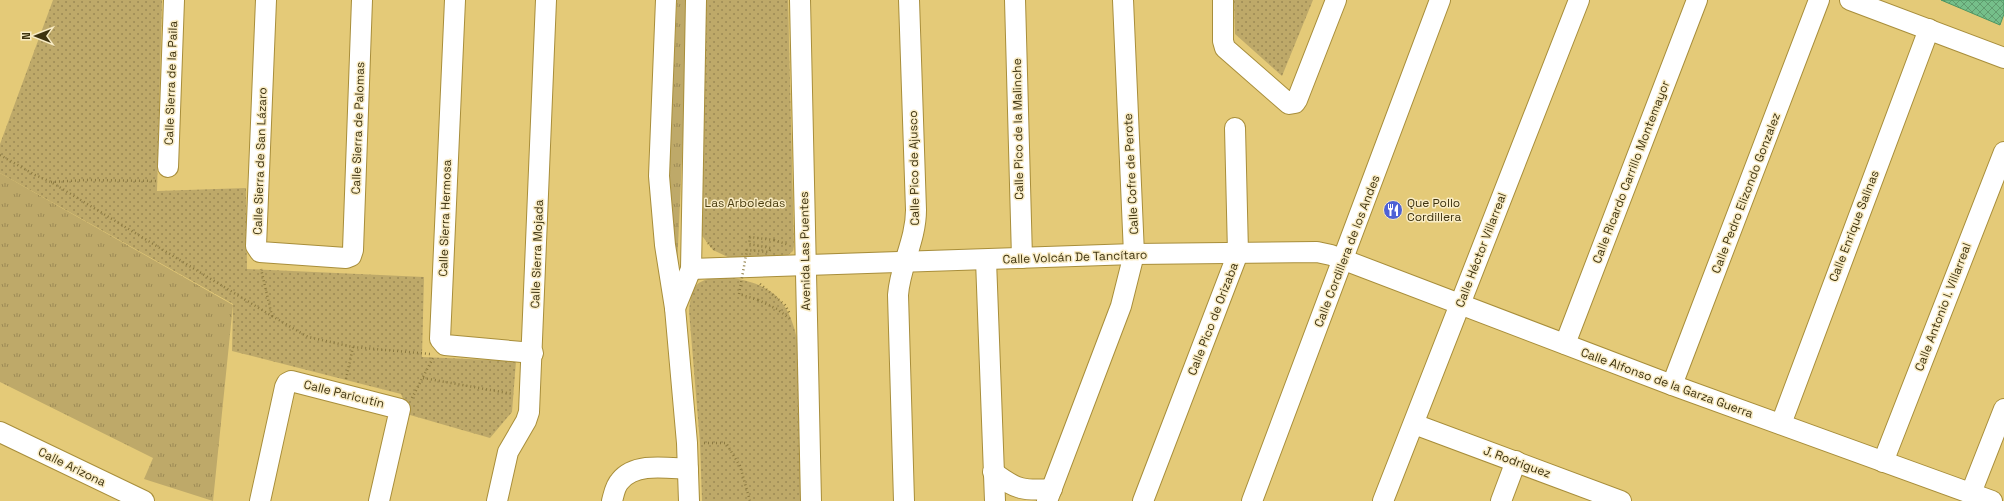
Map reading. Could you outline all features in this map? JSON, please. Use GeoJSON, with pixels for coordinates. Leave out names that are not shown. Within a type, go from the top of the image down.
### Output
{"type":"FeatureCollection","features":[{"type":"Feature","properties":{"kind":"street","name":"Calle Sierra de la Paila"},"geometry":{"type":"LineString","coordinates":[[168,167],[174,0]]}},
{"type":"Feature","properties":{"kind":"street","name":"Calle Sierra de San Lázaro"},"geometry":{"type":"LineString","coordinates":[[266,0],[256,243],[260,252],[346,258],[351,256]]}},
{"type":"Feature","properties":{"kind":"street","name":"Calle Sierra de Palomas"},"geometry":{"type":"LineString","coordinates":[[351,256],[353,250],[362,0]]}},
{"type":"Feature","properties":{"kind":"street","name":"Calle Sierra Hermosa"},"geometry":{"type":"LineString","coordinates":[[455,0],[440,339],[445,345],[533,353]]}},
{"type":"Feature","properties":{"kind":"street","name":"Calle Sierra Mojada"},"geometry":{"type":"LineString","coordinates":[[497,501],[508,452],[526,421],[531,397],[546,0]]}},
{"type":"Feature","properties":{"kind":"street"},"geometry":{"type":"LineString","coordinates":[[666,0],[659,176],[687,443],[689,501]]}},
{"type":"Feature","properties":{"kind":"street"},"geometry":{"type":"LineString","coordinates":[[674,308],[691,269],[696,0]]}},
{"type":"Feature","properties":{"kind":"street","name":"Avenida Las Puentes"},"geometry":{"type":"LineString","coordinates":[[800,0],[811,501]]}},
{"type":"Feature","properties":{"kind":"street","name":"Calle Pico de Ajusco"},"geometry":{"type":"LineString","coordinates":[[904,501],[898,295],[900,281],[914,237],[916,210],[910,0]]}},
{"type":"Feature","properties":{"kind":"street","name":"Calle Pico de la Malinche"},"geometry":{"type":"LineString","coordinates":[[1015,0],[1022,258]]}},
{"type":"Feature","properties":{"kind":"street","name":"Calle Cofre de Perote"},"geometry":{"type":"LineString","coordinates":[[1050,495],[1121,306],[1134,254],[1123,0]]}},
{"type":"Feature","properties":{"kind":"street"},"geometry":{"type":"LineString","coordinates":[[1223,0],[1225,48],[1289,104],[1297,100],[1336,0]]}},
{"type":"Feature","properties":{"kind":"street","name":"Calle Cordillera de los Andes"},"geometry":{"type":"LineString","coordinates":[[1252,501],[1344,260],[1439,0]]}},
{"type":"Feature","properties":{"kind":"street","name":"Calle Héctor Villarreal"},"geometry":{"type":"LineString","coordinates":[[1383,501],[1579,0]]}},
{"type":"Feature","properties":{"kind":"street","name":"Calle Ricardo Carrillo Montemayor"},"geometry":{"type":"LineString","coordinates":[[1565,344],[1697,0]]}},
{"type":"Feature","properties":{"kind":"street","name":"Calle Pedro Elizondo Gonzalez"},"geometry":{"type":"LineString","coordinates":[[1672,385],[1819,0]]}},
{"type":"Feature","properties":{"kind":"street"},"geometry":{"type":"LineString","coordinates":[[1850,0],[2004,58]]}},
{"type":"Feature","properties":{"kind":"street","name":"Calle Enrique Salinas"},"geometry":{"type":"LineString","coordinates":[[1781,424],[1929,29]]}},
{"type":"Feature","properties":{"kind":"street","name":"Calle Pico de Orizaba"},"geometry":{"type":"LineString","coordinates":[[1143,501],[1238,253],[1235,128]]}},
{"type":"Feature","properties":{"kind":"street","name":"Calle Antonio I. Villarreal"},"geometry":{"type":"LineString","coordinates":[[1884,462],[2004,152]]}},
{"type":"Feature","properties":{"kind":"street","name":"Calle Volcán De Tancítaro"},"geometry":{"type":"LineString","coordinates":[[691,269],[1134,254],[1317,252],[1344,260]]}},
{"type":"Feature","properties":{"kind":"street"},"geometry":{"type":"LineString","coordinates":[[986,260],[995,501]]}},
{"type":"Feature","properties":{"kind":"street","name":"Calle Alfonso de la Garza Guerra"},"geometry":{"type":"LineString","coordinates":[[1344,260],[1672,385],[1991,501]]}},
{"type":"Feature","properties":{"kind":"street","name":"Calle Paricutín"},"geometry":{"type":"LineString","coordinates":[[260,501],[287,382],[293,381],[400,409]]}},
{"type":"Feature","properties":{"kind":"street"},"geometry":{"type":"LineString","coordinates":[[379,501],[400,409]]}},
{"type":"Feature","properties":{"kind":"street"},"geometry":{"type":"LineString","coordinates":[[1970,493],[2004,409]]}},
{"type":"Feature","properties":{"kind":"street","name":"J. Rodriguez"},"geometry":{"type":"LineString","coordinates":[[1414,424],[1621,501]]}},
{"type":"Feature","properties":{"kind":"street","name":"Calle Arizona"},"geometry":{"type":"LineString","coordinates":[[0,432],[144,501]]}},
{"type":"Feature","properties":{"kind":"street"},"geometry":{"type":"LineString","coordinates":[[1501,501],[1516,461]]}},
{"type":"Feature","properties":{"kind":"street"},"geometry":{"type":"LineString","coordinates":[[612,501],[620,481],[635,471],[647,468],[688,469]]}},
{"type":"Feature","properties":{"kind":"street"},"geometry":{"type":"LineString","coordinates":[[993,472],[1009,485],[1050,495]]}},
{"type":"Feature","properties":{"kind":"path"},"geometry":{"type":"LineString","coordinates":[[0,156],[35,176],[51,182],[308,337],[353,347],[436,353],[411,400],[400,409]]}},
{"type":"Feature","properties":{"kind":"path"},"geometry":{"type":"LineString","coordinates":[[51,182],[86,180],[167,181],[168,167]]}},
{"type":"Feature","properties":{"kind":"path"},"geometry":{"type":"LineString","coordinates":[[758,284],[763,286],[785,305],[794,322],[777,309],[758,300],[739,294],[747,250],[769,252],[771,248],[749,244],[750,237],[774,240]]}},
{"type":"Feature","properties":{"kind":"path"},"geometry":{"type":"LineString","coordinates":[[704,238],[713,250],[720,253]]}},
{"type":"Feature","properties":{"kind":"path"},"geometry":{"type":"LineString","coordinates":[[260,252],[260,263],[272,316]]}},
{"type":"Feature","properties":{"kind":"path"},"geometry":{"type":"LineString","coordinates":[[739,258],[754,257]]}},
{"type":"Feature","properties":{"kind":"path"},"geometry":{"type":"LineString","coordinates":[[741,279],[747,280]]}},
{"type":"Feature","properties":{"kind":"path"},"geometry":{"type":"LineString","coordinates":[[343,394],[353,347]]}},
{"type":"Feature","properties":{"kind":"path"},"geometry":{"type":"LineString","coordinates":[[423,378],[531,397]]}},
{"type":"Feature","properties":{"kind":"path"},"geometry":{"type":"LineString","coordinates":[[700,443],[726,444],[740,466],[750,501]]}},
{"type":"Feature","properties":{"kind":"green space"},"geometry":{"type":"Polygon","coordinates":[[[53,0],[162,0],[157,191],[246,188],[247,269],[424,277],[422,357],[516,361],[512,412],[490,438],[410,415],[401,394],[232,351],[233,304],[0,173],[0,144],[53,0]]]}},
{"type":"Feature","properties":{"kind":"green space"},"geometry":{"type":"Polygon","coordinates":[[[677,0],[689,0],[677,269],[669,172],[677,0]]]}},
{"type":"Feature","properties":{"kind":"green space","name":"Las Arboledas"},"geometry":{"type":"Polygon","coordinates":[[[701,0],[788,0],[794,246],[793,251],[787,256],[732,259],[713,250],[699,232],[701,0]]]}},
{"type":"Feature","properties":{"kind":"green space"},"geometry":{"type":"Polygon","coordinates":[[[1234,0],[1313,0],[1282,76],[1235,34],[1234,0]]]}},
{"type":"Feature","properties":{"kind":"green space"},"geometry":{"type":"Polygon","coordinates":[[[0,173],[233,305],[213,501],[144,479],[153,458],[0,382],[0,173]]]}},
{"type":"Feature","properties":{"kind":"green space"},"geometry":{"type":"Polygon","coordinates":[[[721,276],[750,282],[762,286],[772,292],[780,300],[793,323],[797,339],[802,501],[702,501],[700,443],[689,311],[692,295],[696,285],[705,280],[721,276]]]}},
{"type":"Feature","properties":{"kind":"building"},"geometry":{"type":"Polygon","coordinates":[[[1941,0],[2004,0],[2004,14],[2000,25],[1941,0]]]}},
{"type":"Feature","properties":{"kind":"place","name":"Que Pollo Cordillera"},"geometry":{"type":"Point","coordinates":[1393,210]}}]}
